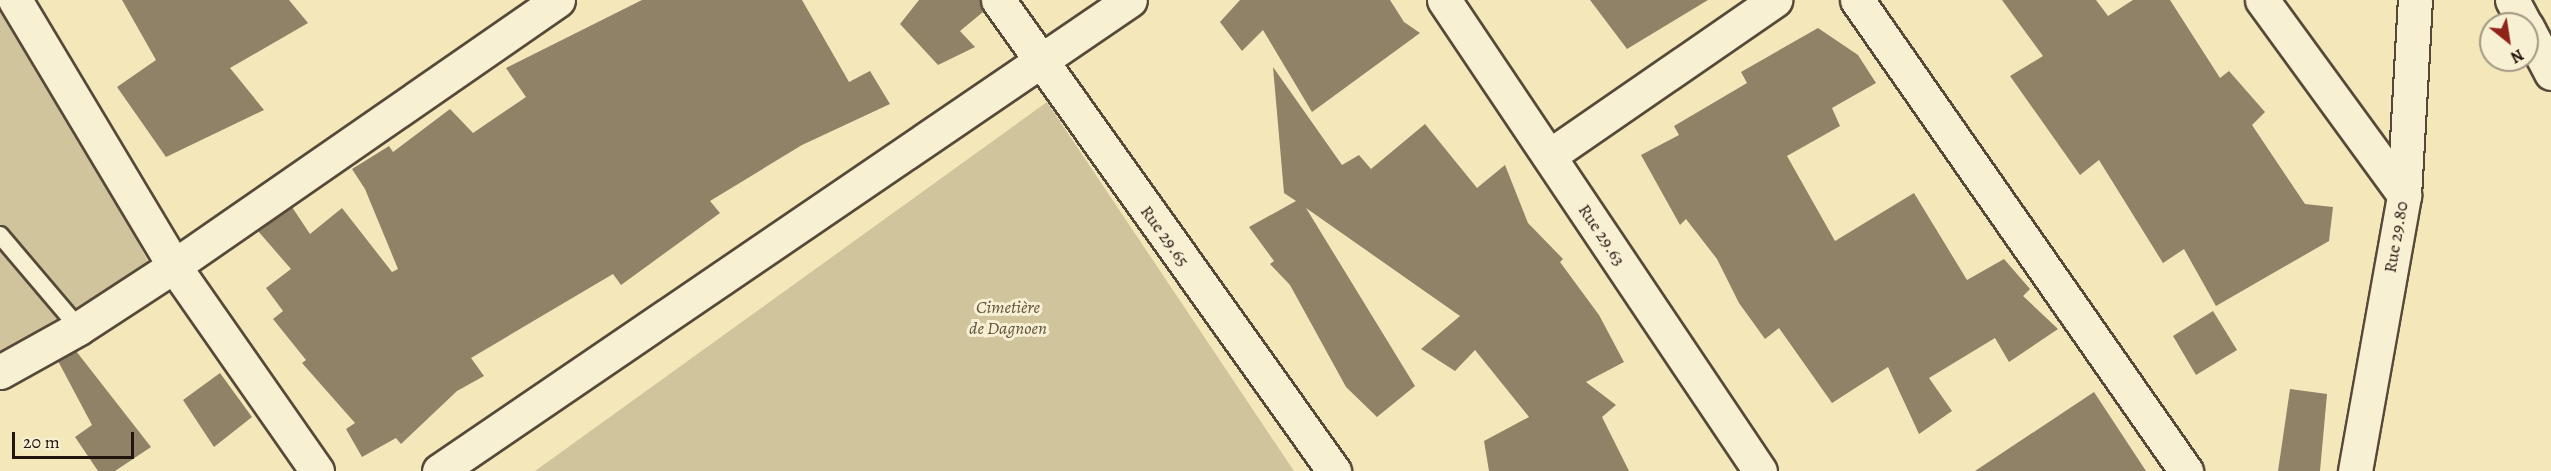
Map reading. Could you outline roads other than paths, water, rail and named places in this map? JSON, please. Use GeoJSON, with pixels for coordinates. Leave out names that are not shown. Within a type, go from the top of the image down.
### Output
{"type":"FeatureCollection","features":[{"type":"Feature","properties":{"kind":"street"},"geometry":{"type":"LineString","coordinates":[[15,0],[174,266],[317,471]]}},
{"type":"Feature","properties":{"kind":"street"},"geometry":{"type":"LineString","coordinates":[[0,372],[79,328],[174,266],[558,0]]}},
{"type":"Feature","properties":{"kind":"street","name":"Rue 29.65"},"geometry":{"type":"LineString","coordinates":[[998,0],[1334,471]]}},
{"type":"Feature","properties":{"kind":"street"},"geometry":{"type":"LineString","coordinates":[[439,471],[1130,0]]}},
{"type":"Feature","properties":{"kind":"street","name":"Rue 29.63"},"geometry":{"type":"LineString","coordinates":[[1444,0],[1760,471]]}},
{"type":"Feature","properties":{"kind":"street"},"geometry":{"type":"LineString","coordinates":[[1549,156],[1775,0]]}},
{"type":"Feature","properties":{"kind":"street"},"geometry":{"type":"LineString","coordinates":[[1857,0],[2186,471]]}},
{"type":"Feature","properties":{"kind":"street"},"geometry":{"type":"LineString","coordinates":[[2262,0],[2404,195]]}},
{"type":"Feature","properties":{"kind":"street","name":"Rue 29.80"},"geometry":{"type":"LineString","coordinates":[[2355,471],[2404,195],[2415,0]]}},
{"type":"Feature","properties":{"kind":"street"},"geometry":{"type":"LineString","coordinates":[[2539,50],[2551,73]]}},
{"type":"Feature","properties":{"kind":"lane"},"geometry":{"type":"LineString","coordinates":[[0,235],[79,328]]}},
{"type":"Feature","properties":{"kind":"park label","name":"Cimetière de Dagnoen"},"geometry":{"type":"Point","coordinates":[1008,318]}}]}
